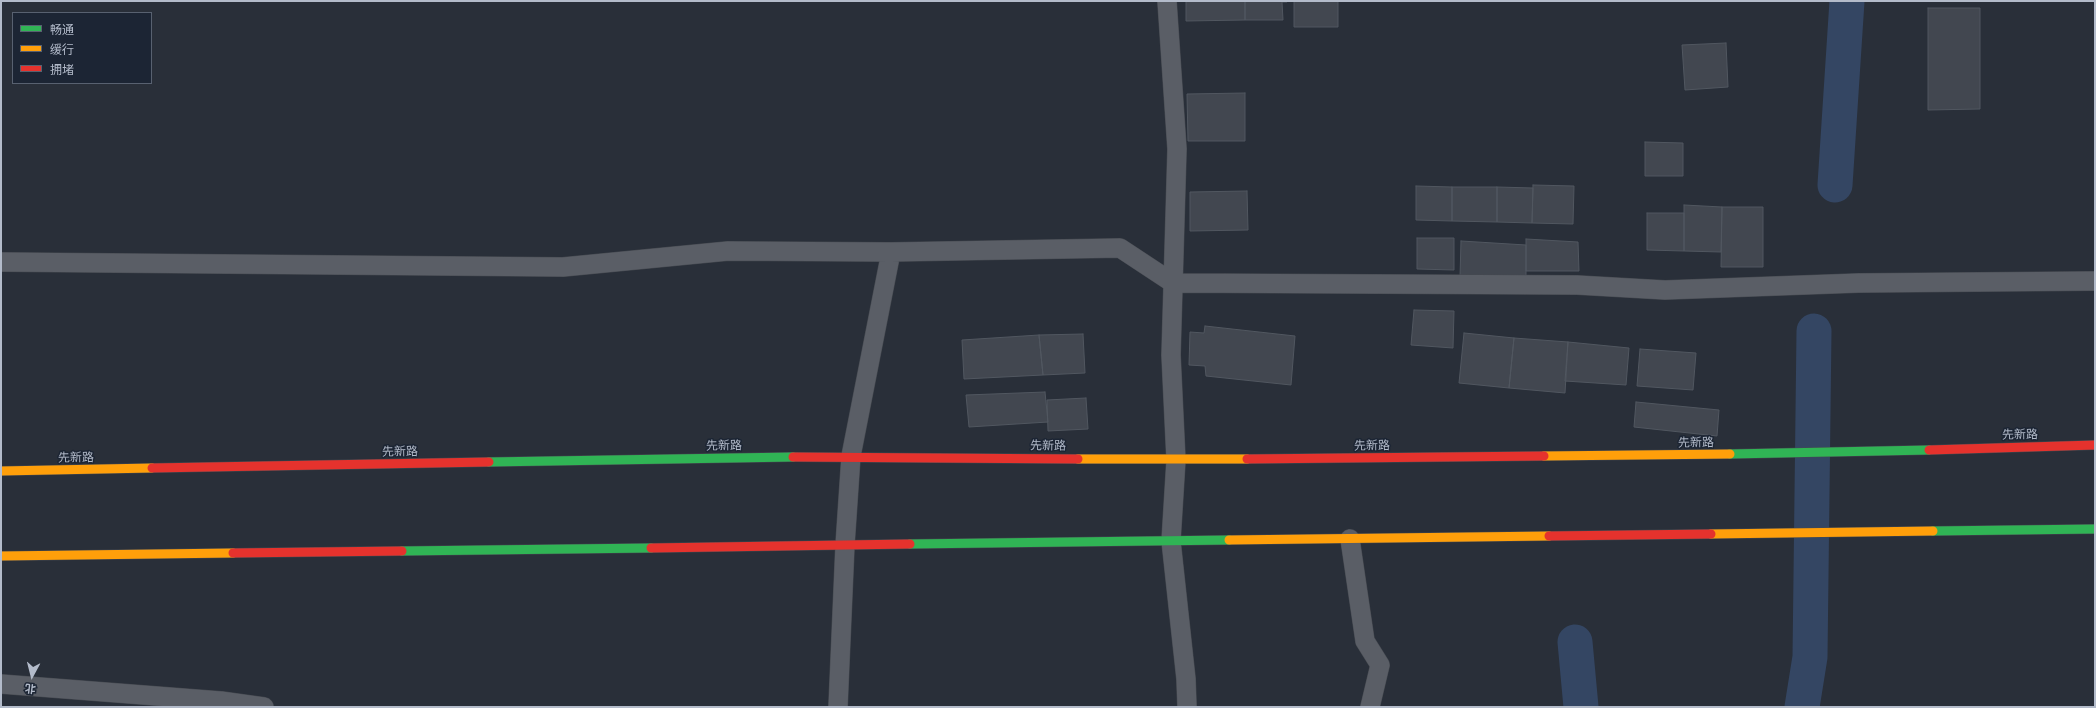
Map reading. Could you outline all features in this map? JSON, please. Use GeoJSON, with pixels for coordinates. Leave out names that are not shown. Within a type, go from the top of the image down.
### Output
{"type":"FeatureCollection","features":[{"type":"Feature","properties":{"kind":"main road","name":"先新路"},"geometry":{"type":"LineString","coordinates":[[1,471],[851,456],[1176,460],[1773,454],[2095,446]]}},
{"type":"Feature","properties":{"kind":"main road"},"geometry":{"type":"LineString","coordinates":[[1,556],[2095,529]]}},
{"type":"Feature","properties":{"kind":"lane"},"geometry":{"type":"LineString","coordinates":[[1167,1],[1177,149],[1171,355],[1176,460],[1171,541],[1186,679],[1187,707]]}},
{"type":"Feature","properties":{"kind":"lane"},"geometry":{"type":"LineString","coordinates":[[1,262],[563,267],[728,252],[891,252],[1120,248],[1173,283],[1577,285],[1666,290],[1859,284],[2095,281]]}},
{"type":"Feature","properties":{"kind":"lane"},"geometry":{"type":"LineString","coordinates":[[838,707],[845,545],[851,456],[891,252]]}},
{"type":"Feature","properties":{"kind":"lane"},"geometry":{"type":"LineString","coordinates":[[1350,539],[1365,641],[1380,666],[1370,707]]}},
{"type":"Feature","properties":{"kind":"lane"},"geometry":{"type":"LineString","coordinates":[[1,684],[221,701],[264,707]]}},
{"type":"Feature","properties":{"kind":"building"},"geometry":{"type":"Polygon","coordinates":[[[1186,1],[1245,1],[1245,20],[1186,21],[1186,1]]]}},
{"type":"Feature","properties":{"kind":"building"},"geometry":{"type":"Polygon","coordinates":[[[1245,1],[1287,1],[1282,2],[1283,20],[1245,20],[1245,1]]]}},
{"type":"Feature","properties":{"kind":"building"},"geometry":{"type":"Polygon","coordinates":[[[1294,1],[1338,1],[1338,27],[1294,27],[1294,1]]]}},
{"type":"Feature","properties":{"kind":"building"},"geometry":{"type":"Polygon","coordinates":[[[1928,8],[1980,8],[1980,109],[1928,110],[1928,8]]]}},
{"type":"Feature","properties":{"kind":"building"},"geometry":{"type":"Polygon","coordinates":[[[1726,43],[1728,87],[1685,90],[1682,45],[1726,43]]]}},
{"type":"Feature","properties":{"kind":"building"},"geometry":{"type":"Polygon","coordinates":[[[1245,93],[1245,141],[1188,141],[1187,94],[1245,93]]]}},
{"type":"Feature","properties":{"kind":"building"},"geometry":{"type":"Polygon","coordinates":[[[1645,142],[1683,143],[1683,176],[1645,176],[1645,142]]]}},
{"type":"Feature","properties":{"kind":"building"},"geometry":{"type":"Polygon","coordinates":[[[1533,185],[1574,186],[1573,224],[1532,223],[1533,185]]]}},
{"type":"Feature","properties":{"kind":"building"},"geometry":{"type":"Polygon","coordinates":[[[1416,186],[1452,187],[1452,221],[1416,220],[1416,186]]]}},
{"type":"Feature","properties":{"kind":"building"},"geometry":{"type":"Polygon","coordinates":[[[1452,187],[1497,187],[1497,222],[1452,221],[1452,187]]]}},
{"type":"Feature","properties":{"kind":"building"},"geometry":{"type":"Polygon","coordinates":[[[1497,187],[1533,188],[1532,223],[1497,222],[1497,187]]]}},
{"type":"Feature","properties":{"kind":"building"},"geometry":{"type":"Polygon","coordinates":[[[1247,191],[1248,230],[1190,231],[1190,192],[1247,191]]]}},
{"type":"Feature","properties":{"kind":"building"},"geometry":{"type":"Polygon","coordinates":[[[1684,205],[1722,207],[1721,252],[1684,251],[1684,205]]]}},
{"type":"Feature","properties":{"kind":"building"},"geometry":{"type":"Polygon","coordinates":[[[1722,207],[1763,207],[1763,267],[1721,267],[1722,207]]]}},
{"type":"Feature","properties":{"kind":"building"},"geometry":{"type":"Polygon","coordinates":[[[1647,213],[1684,213],[1684,251],[1647,250],[1647,213]]]}},
{"type":"Feature","properties":{"kind":"building"},"geometry":{"type":"Polygon","coordinates":[[[1417,238],[1454,238],[1454,270],[1417,269],[1417,238]]]}},
{"type":"Feature","properties":{"kind":"building"},"geometry":{"type":"Polygon","coordinates":[[[1526,239],[1578,242],[1579,271],[1526,271],[1526,239]]]}},
{"type":"Feature","properties":{"kind":"building"},"geometry":{"type":"Polygon","coordinates":[[[1461,241],[1526,245],[1526,279],[1460,277],[1461,241]]]}},
{"type":"Feature","properties":{"kind":"building"},"geometry":{"type":"Polygon","coordinates":[[[1414,310],[1454,311],[1453,348],[1411,345],[1414,310]]]}},
{"type":"Feature","properties":{"kind":"building"},"geometry":{"type":"Polygon","coordinates":[[[1205,326],[1295,336],[1291,385],[1206,376],[1205,366],[1189,365],[1190,332],[1204,333],[1205,326]]]}},
{"type":"Feature","properties":{"kind":"building"},"geometry":{"type":"Polygon","coordinates":[[[1464,333],[1514,338],[1509,388],[1459,383],[1464,333]]]}},
{"type":"Feature","properties":{"kind":"building"},"geometry":{"type":"Polygon","coordinates":[[[1083,334],[1085,373],[1043,375],[1039,335],[1083,334]]]}},
{"type":"Feature","properties":{"kind":"building"},"geometry":{"type":"Polygon","coordinates":[[[1039,335],[1043,375],[964,379],[962,340],[1039,335]]]}},
{"type":"Feature","properties":{"kind":"building"},"geometry":{"type":"Polygon","coordinates":[[[1514,338],[1568,342],[1565,393],[1509,388],[1514,338]]]}},
{"type":"Feature","properties":{"kind":"building"},"geometry":{"type":"Polygon","coordinates":[[[1568,342],[1629,348],[1626,385],[1565,381],[1568,342]]]}},
{"type":"Feature","properties":{"kind":"building"},"geometry":{"type":"Polygon","coordinates":[[[1640,349],[1696,353],[1693,390],[1637,386],[1640,349]]]}},
{"type":"Feature","properties":{"kind":"building"},"geometry":{"type":"Polygon","coordinates":[[[1045,392],[1048,422],[969,427],[966,395],[1045,392]]]}},
{"type":"Feature","properties":{"kind":"building"},"geometry":{"type":"Polygon","coordinates":[[[1086,398],[1088,429],[1048,431],[1047,400],[1086,398]]]}},
{"type":"Feature","properties":{"kind":"building"},"geometry":{"type":"Polygon","coordinates":[[[1636,402],[1719,410],[1717,436],[1634,427],[1636,402]]]}},
{"type":"Feature","properties":{"kind":"waterway"},"geometry":{"type":"LineString","coordinates":[[1835,185],[1847,1]]}},
{"type":"Feature","properties":{"kind":"waterway"},"geometry":{"type":"LineString","coordinates":[[1802,707],[1810,657],[1814,331]]}},
{"type":"Feature","properties":{"kind":"waterway"},"geometry":{"type":"LineString","coordinates":[[1575,642],[1581,707]]}},
{"type":"Feature","properties":{"kind":"traffic: fast"},"geometry":{"type":"LineString","coordinates":[[1730,454],[1929,450]]}},
{"type":"Feature","properties":{"kind":"traffic: fast"},"geometry":{"type":"LineString","coordinates":[[489,462],[793,457]]}},
{"type":"Feature","properties":{"kind":"traffic: fast"},"geometry":{"type":"LineString","coordinates":[[1933,531],[2095,529]]}},
{"type":"Feature","properties":{"kind":"traffic: fast"},"geometry":{"type":"LineString","coordinates":[[910,544],[1229,540]]}},
{"type":"Feature","properties":{"kind":"traffic: fast"},"geometry":{"type":"LineString","coordinates":[[402,551],[651,548]]}},
{"type":"Feature","properties":{"kind":"traffic: slow"},"geometry":{"type":"LineString","coordinates":[[1544,456],[1730,454]]}},
{"type":"Feature","properties":{"kind":"traffic: slow"},"geometry":{"type":"LineString","coordinates":[[1078,459],[1247,459]]}},
{"type":"Feature","properties":{"kind":"traffic: slow"},"geometry":{"type":"LineString","coordinates":[[1,471],[152,468]]}},
{"type":"Feature","properties":{"kind":"traffic: slow"},"geometry":{"type":"LineString","coordinates":[[1711,534],[1933,531]]}},
{"type":"Feature","properties":{"kind":"traffic: slow"},"geometry":{"type":"LineString","coordinates":[[1229,540],[1549,536]]}},
{"type":"Feature","properties":{"kind":"traffic: slow"},"geometry":{"type":"LineString","coordinates":[[1,556],[233,553]]}},
{"type":"Feature","properties":{"kind":"traffic: jam"},"geometry":{"type":"LineString","coordinates":[[1929,450],[2095,445]]}},
{"type":"Feature","properties":{"kind":"traffic: jam"},"geometry":{"type":"LineString","coordinates":[[1247,459],[1544,456]]}},
{"type":"Feature","properties":{"kind":"traffic: jam"},"geometry":{"type":"LineString","coordinates":[[793,457],[1078,459]]}},
{"type":"Feature","properties":{"kind":"traffic: jam"},"geometry":{"type":"LineString","coordinates":[[152,468],[489,462]]}},
{"type":"Feature","properties":{"kind":"traffic: jam"},"geometry":{"type":"LineString","coordinates":[[1549,536],[1711,534]]}},
{"type":"Feature","properties":{"kind":"traffic: jam"},"geometry":{"type":"LineString","coordinates":[[651,548],[910,544]]}},
{"type":"Feature","properties":{"kind":"traffic: jam"},"geometry":{"type":"LineString","coordinates":[[233,553],[402,551]]}}]}
